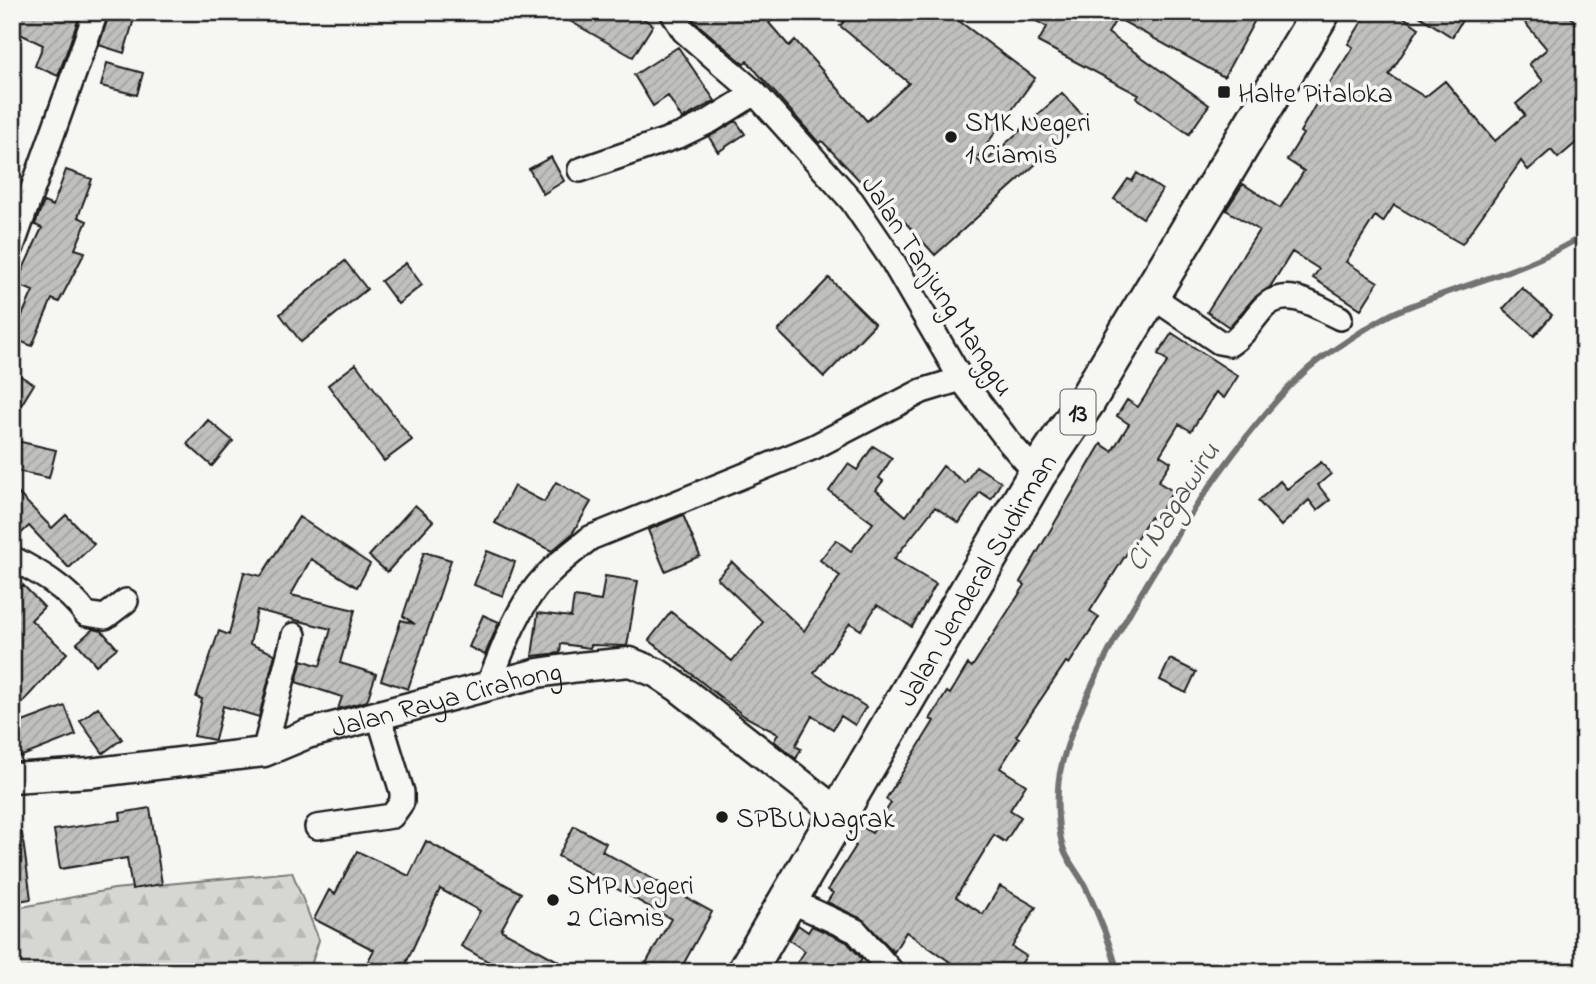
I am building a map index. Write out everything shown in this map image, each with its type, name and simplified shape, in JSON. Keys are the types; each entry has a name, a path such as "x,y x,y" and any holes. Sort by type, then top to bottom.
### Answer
{"highway":[{"name":"Jalan Jenderal Sudirman","path":"746,972 1037,474 1087,400 1321,12"}],"street":[{"path":"12,247 96,12"},
{"name":"Jalan Tanjung Manggu","path":"672,12 684,31 755,93 852,201 892,260 961,379 1037,474"},
{"path":"580,170 681,135 710,121 755,93"},
{"path":"1150,295 1219,341 1230,344 1241,336 1264,307 1277,298 1291,296 1340,318"},
{"path":"488,686 513,624 536,587 590,538 814,447 922,391 961,379"},
{"path":"12,558 43,575 75,598 86,614 105,617 126,601"},
{"path":"264,752 294,635"},
{"name":"Jalan Raya Cirahong","path":"12,778 90,773 264,752 307,734 538,673 630,663 657,673 678,687 838,813"},
{"path":"317,828 392,816 399,810 402,792 379,717"},
{"path":"789,900 856,930 892,972"}],"green space":[{"path":"292,872 319,940 309,972 12,972 12,909 114,889"}],"building":[{"path":"12,12 81,12 58,76 35,66 43,45 12,30"},
{"path":"110,12 136,12 124,53 99,45"},
{"path":"554,12 633,12 653,25 633,57"},
{"path":"689,12 780,12 769,23 789,46 795,40 867,121 909,83 840,26 852,12 947,12 1035,78 976,159 983,164 1062,93 1086,119 935,255 904,221 901,224 822,141 819,143 747,61 744,64 695,22"},
{"path":"1020,12 1240,12 1255,20 1224,77 1117,18 1108,33 1209,105 1189,134 1137,98 1139,95 1038,42 1047,27"},
{"path":"1368,12 1396,12 1419,28 1389,75 1425,97 1445,81 1495,141 1525,115 1516,104 1543,81 1529,64 1547,49 1516,12 1567,12 1584,33 1584,136 1558,158 1551,150 1528,170 1521,161 1462,244 1394,205 1383,222 1375,216 1346,262 1378,282 1361,309 1313,278 1319,269 1292,252 1270,287 1254,298 1229,327 1207,312 1259,230 1226,210 1243,184 1280,208 1304,171 1287,160 1303,134 1300,132 1316,104 1353,47 1348,44"},
{"path":"1413,12 1467,12 1452,37"},
{"path":"678,47 715,101 682,119 668,96 653,106 634,75"},
{"path":"107,63 143,73 137,95 101,86"},
{"path":"736,121 745,134 718,152 709,137"},
{"path":"551,157 564,181 543,194 529,169"},
{"path":"66,170 92,179 78,217 87,221 75,249 85,252 59,302 52,299 32,346 12,338 33,291 16,284 42,228 35,225 40,211 44,202 53,206"},
{"path":"1137,173 1162,190 1143,218 1114,199 1128,179 1132,181"},
{"path":"345,261 367,289 301,342 280,314"},
{"path":"406,263 422,285 398,304 381,281"},
{"path":"829,278 875,324 824,377 778,331"},
{"path":"1522,288 1552,315 1534,336 1503,309"},
{"path":"1172,333 1238,376 1224,398 1216,392 1191,431 1179,424 1160,455 1171,462 1158,482 1173,491 1155,520 1150,517 1090,611 1099,617 1069,664 1066,662 1016,736 1019,738 1000,768 1026,785 1010,810 1021,817 1005,842 994,835 956,897 983,914 1000,886 1036,907 1012,947 1026,956 1016,972 1004,972 988,963 983,972 965,972 906,932 894,952 862,919 827,902 833,893 828,890 856,846 850,842 861,826 872,833 891,803 886,799 934,721 930,719 947,692 950,694 968,664 972,667 1025,585 1020,582 1101,444 1112,451 1129,424 1117,416 1127,400 1138,407 1168,361 1158,354"},
{"path":"356,364 412,440 384,461 328,385"},
{"path":"12,371 34,384 12,420"},
{"path":"208,420 233,441 212,466 187,444"},
{"path":"17,441 56,450 49,478 12,470"},
{"path":"873,446 892,458 879,478 883,481 876,490 906,516 943,466 965,483 976,466 1001,482 991,499 980,492 959,523 935,507 894,559 936,584 912,627 877,605 861,630 850,623 814,673 866,707 855,725 841,716 833,729 812,716 795,746 801,749 796,759 774,741 778,734 744,716 649,640 671,612 732,661 763,622 717,578 732,562 804,631 840,576 820,560 836,540 851,551 873,523 829,491 848,464 857,470"},
{"path":"1321,462 1331,474 1318,485 1330,500 1317,510 1309,500 1281,526 1258,501 1280,481 1287,489"},
{"path":"556,482 591,502 572,534 552,551 495,523 514,486 544,502"},
{"path":"12,487 52,528 66,515 94,544 69,568 29,526 12,542"},
{"path":"415,505 433,521 387,572 369,556"},
{"path":"683,515 700,556 665,571 648,530"},
{"path":"299,517 370,564 357,587 311,559 291,595 355,610 340,663 376,674 367,701 338,709 342,697 296,682 302,660 320,666 331,629 257,610 250,644 275,654 259,717 223,706 215,740 194,736 202,699 196,697 219,631 229,635 244,572 261,576"},
{"path":"487,551 515,562 503,596 474,585"},
{"path":"424,552 451,560 408,689 381,680 401,620 415,624 403,616"},
{"path":"605,576 638,581 627,646 591,645 590,648 561,644 560,653 532,656 538,613 571,617 574,597 601,601"},
{"path":"23,585 44,607 31,620 67,653 12,714 12,596"},
{"path":"483,615 499,622 485,655 469,647"},
{"path":"93,629 102,631 117,648 96,665 77,643"},
{"path":"1170,659 1196,672 1186,693 1160,680"},
{"path":"65,706 76,735 12,760 12,726"},
{"path":"98,707 122,739 103,753 80,721"},
{"path":"150,808 162,884 132,889 127,858 60,869 54,830 121,820 120,813"},
{"path":"574,826 606,843 602,851 712,912 679,972 641,972 671,919 558,856"},
{"path":"22,833 31,899 12,902 12,834"},
{"path":"426,841 521,893 501,930 558,961 553,972 507,972 461,946 480,911 440,889 402,972 391,972 368,961 374,950 314,919 329,890 335,894 357,851 409,876"},
{"path":"798,925 808,932 812,926 847,942 862,959 854,972 791,972 805,951 789,940"}],"waterway":[{"name":"Ci Nagawiru","path":"1118,972 1095,908 1063,847 1058,818 1058,789 1067,746 1090,689 1123,624 1163,556 1251,431 1292,384 1326,355 1398,311 1516,268 1584,235"}],"place":[{"name":"Halte Pitaloka","path":"1224,92"},
{"name":"SMK Negeri 1 Ciamis","path":"951,137"},
{"name":"SPBU Nagrak","path":"722,817"},
{"name":"SMP Negeri 2 Ciamis","path":"553,900"}]}
